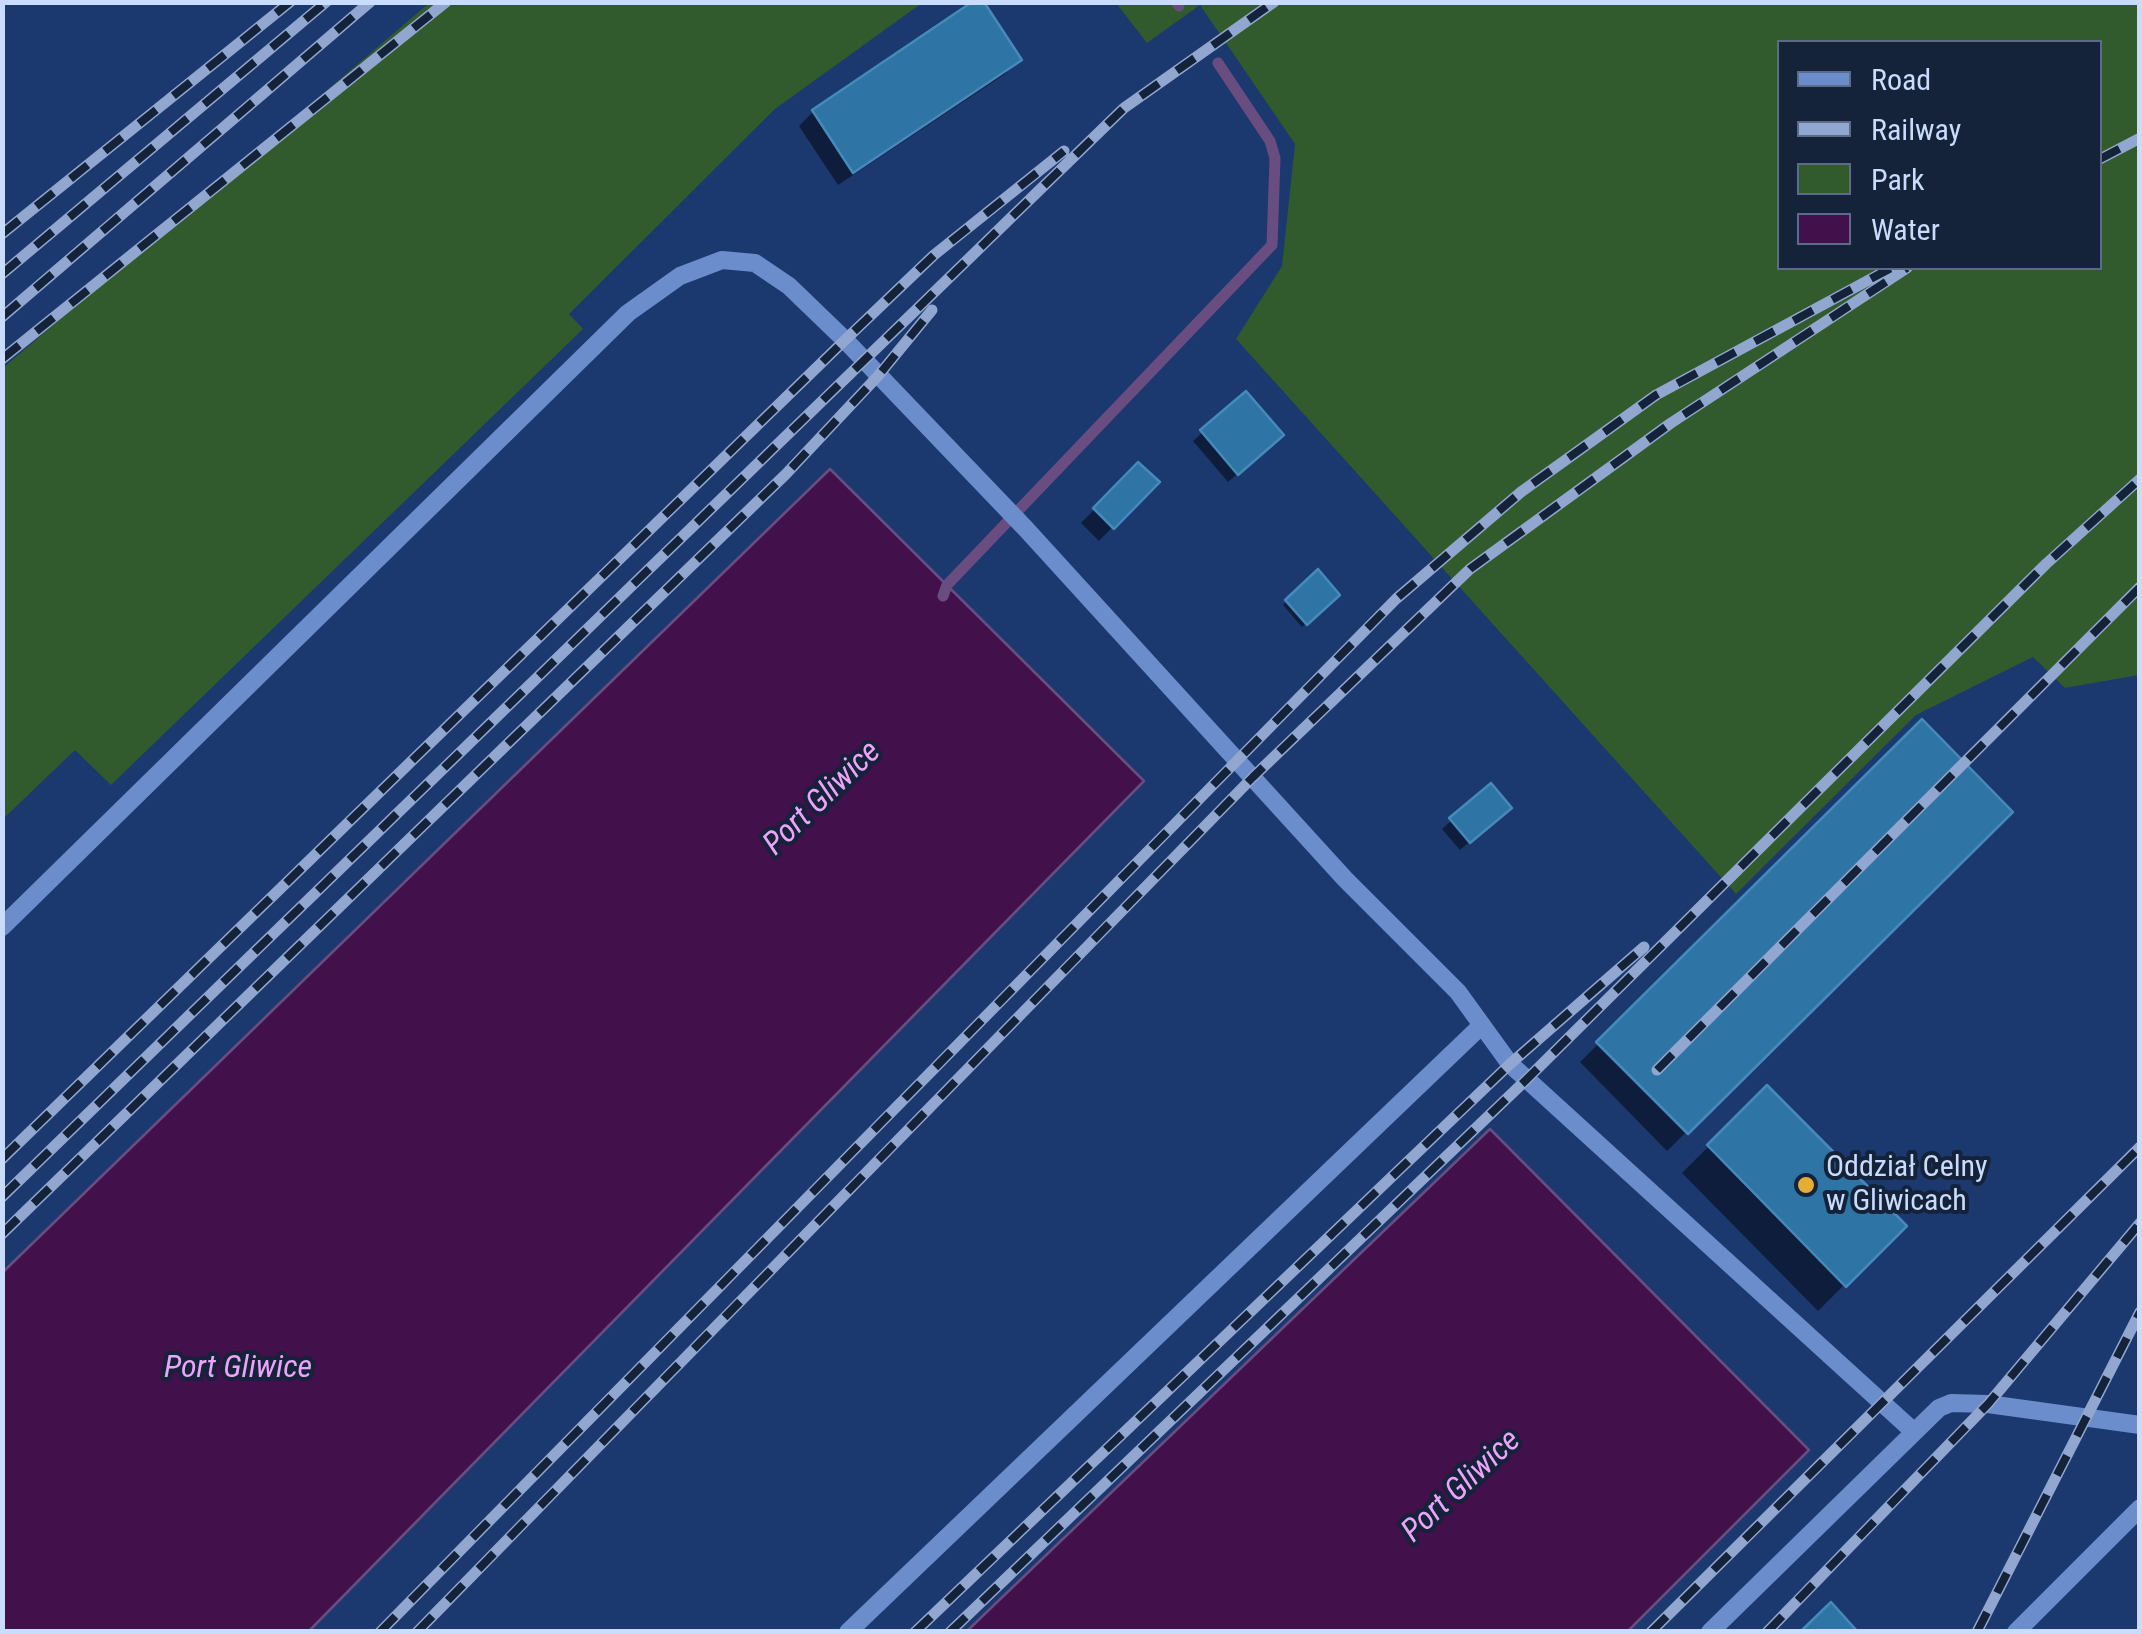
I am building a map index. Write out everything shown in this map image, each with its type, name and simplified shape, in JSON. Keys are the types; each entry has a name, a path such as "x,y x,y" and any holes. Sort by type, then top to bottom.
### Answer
{"lane":[{"path":"2,928 628,314 680,276 722,260 755,263 790,286 1026,529 1345,879 1458,992 1518,1072 1912,1430"},
{"path":"848,1632 1482,1025"},
{"path":"1710,1632 1912,1430 1939,1408 1965,1402 2140,1424"},
{"path":"2016,1632 2140,1508"}],"green space":[{"path":"429,3 922,3 775,109 569,314 583,329 111,785 75,750 3,819 3,368"},
{"path":"1116,3 2139,3 2139,675 2065,688 2033,657 1916,715 1736,894 1236,339 1282,266 1295,144 1200,5 1147,43"}],"water":[{"name":"Port Gliwice","path":"830,469 1144,781 309,1631 3,1631 3,1272"},
{"name":"Port Gliwice","path":"1490,1129 1809,1450 1628,1631 967,1631"}],"building":[{"path":"972,2 984,2 1022,60 853,173 812,110"},
{"path":"1246,391 1284,435 1238,475 1200,430"},
{"path":"1138,462 1160,482 1114,529 1093,508"},
{"path":"1318,569 1340,595 1307,625 1285,600"},
{"path":"1922,719 2013,812 1688,1134 1596,1042"},
{"path":"1491,783 1512,808 1470,843 1449,818"},
{"name":"Oddział Celny w Gliwicach","path":"1767,1085 1907,1226 1846,1287 1707,1145"},
{"path":"1831,1602 1858,1632 1800,1632"}],"waterway":[{"path":"1176,2 1179,6"},
{"path":"943,596 947,585 1272,245 1275,158 1270,141 1218,63"}],"railway":[{"path":"2,234 290,2"},
{"path":"2,274 326,2"},
{"path":"2,317 370,2"},
{"path":"2,359 446,2"},
{"path":"2,1197 1124,108 1274,2"},
{"path":"2102,158 2140,138"},
{"path":"2,1159 934,255 1064,151"},
{"path":"380,1632 1396,599 1521,492 1656,395 1887,270"},
{"path":"417,1632 1253,777 1470,569 1671,423 1904,270"},
{"path":"2,1234 786,474 878,376 932,310"},
{"path":"950,1632 1526,1080 2046,564 2140,479"},
{"path":"1657,1070 2140,587"},
{"path":"915,1632 1510,1064 1644,947"},
{"path":"1651,1632 2140,1147"},
{"path":"1767,1632 1988,1404 2140,1223"},
{"path":"1977,1632 2140,1312"}],"place":[{"name":"Oddział Celny w Gliwicach","path":"1806,1185"}]}
